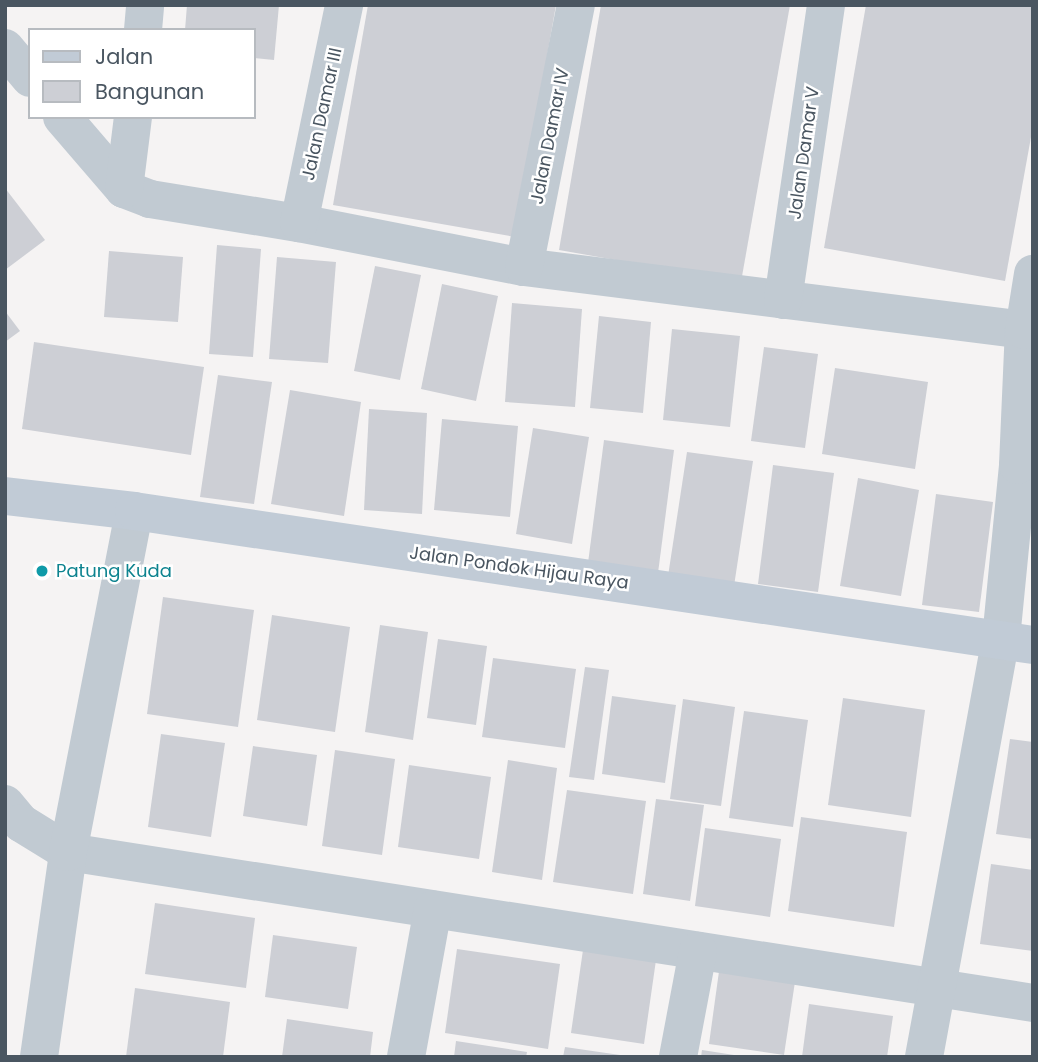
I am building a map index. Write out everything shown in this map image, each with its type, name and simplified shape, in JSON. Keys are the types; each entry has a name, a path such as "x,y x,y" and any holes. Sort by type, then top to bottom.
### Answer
{"street":[{"path":"142,28 145,5"},
{"name":"Jalan Damar III","path":"299,223 344,5"},
{"name":"Jalan Damar IV","path":"524,267 576,5"},
{"name":"Jalan Damar V","path":"783,300 825,5"},
{"path":"5,48 28,76"},
{"path":"64,119 124,189 150,199 299,223 524,267 1028,330"},
{"path":"124,189 132,119"},
{"path":"924,1057 937,988 1017,642 1018,466 1033,274"},
{"name":"Jalan Pondok Hijau Raya","path":"5,496 134,511 1017,642"},
{"path":"39,1057 68,852 134,511"},
{"path":"5,804 21,823 68,852 1033,1003"},
{"path":"406,1057 433,909"},
{"path":"678,1057 698,951"}],"building":[{"path":"187,5 279,5 274,60 256,58 256,28 185,28"},
{"path":"368,5 556,5 515,237 333,205"},
{"path":"601,5 790,5 741,282 559,250"},
{"path":"866,5 1033,5 1033,126 1005,281 824,248"},
{"path":"5,188 45,240 5,270"},
{"path":"217,245 261,249 253,357 209,354"},
{"path":"109,251 183,257 178,322 104,317"},
{"path":"277,257 336,262 328,363 269,359"},
{"path":"375,266 421,275 400,380 354,371"},
{"path":"442,284 498,296 476,401 421,389"},
{"path":"512,303 582,309 575,407 505,402"},
{"path":"5,311 20,331 5,342"},
{"path":"599,316 651,322 643,413 590,408"},
{"path":"672,329 740,336 730,427 663,420"},
{"path":"34,342 204,367 191,455 22,429"},
{"path":"764,347 818,354 805,448 751,441"},
{"path":"835,368 928,382 915,469 822,454"},
{"path":"218,375 272,382 254,504 200,497"},
{"path":"290,390 361,402 344,516 271,504"},
{"path":"369,409 427,413 422,514 364,510"},
{"path":"442,419 518,426 510,517 434,510"},
{"path":"533,428 589,437 572,544 516,534"},
{"path":"604,440 674,450 658,573 588,563"},
{"path":"687,452 753,461 734,586 668,576"},
{"path":"773,465 834,473 818,592 758,584"},
{"path":"858,478 919,490 901,596 840,586"},
{"path":"936,494 993,502 979,612 922,605"},
{"path":"163,597 254,610 238,727 147,714"},
{"path":"272,615 350,627 335,732 257,720"},
{"path":"380,625 428,632 413,740 365,732"},
{"path":"438,639 487,646 476,725 427,718"},
{"path":"493,658 576,669 565,748 482,737"},
{"path":"585,667 609,670 594,780 569,777"},
{"path":"612,696 676,705 665,783 602,774"},
{"path":"843,698 925,710 911,817 828,805"},
{"path":"683,699 735,707 721,806 670,799"},
{"path":"744,711 808,720 793,827 729,818"},
{"path":"161,734 225,743 211,837 148,827"},
{"path":"1010,739 1033,742 1033,839 996,834"},
{"path":"253,746 317,755 307,826 243,816"},
{"path":"335,750 395,759 382,855 322,846"},
{"path":"508,760 557,768 542,880 492,872"},
{"path":"409,765 491,777 479,859 398,847"},
{"path":"567,790 646,801 633,894 553,882"},
{"path":"656,799 704,805 690,901 643,894"},
{"path":"801,817 907,832 894,927 788,911"},
{"path":"705,828 781,839 770,917 695,906"},
{"path":"991,864 1033,870 1033,951 980,944"},
{"path":"155,903 255,918 246,988 145,974"},
{"path":"273,935 357,947 348,1009 265,997"},
{"path":"457,949 560,964 548,1049 445,1033"},
{"path":"583,950 656,960 644,1044 571,1033"},
{"path":"720,964 796,975 784,1055 709,1044"},
{"path":"135,988 230,1002 223,1057 126,1057"},
{"path":"809,1004 893,1016 887,1057 802,1057"},
{"path":"287,1019 373,1032 370,1057 282,1057"},
{"path":"456,1041 527,1052 526,1057 454,1057"},
{"path":"565,1047 620,1055 620,1057 563,1057"},
{"path":"702,1050 734,1055 734,1057 701,1057"}],"place":[{"name":"Patung Kuda","path":"42,571"}]}
